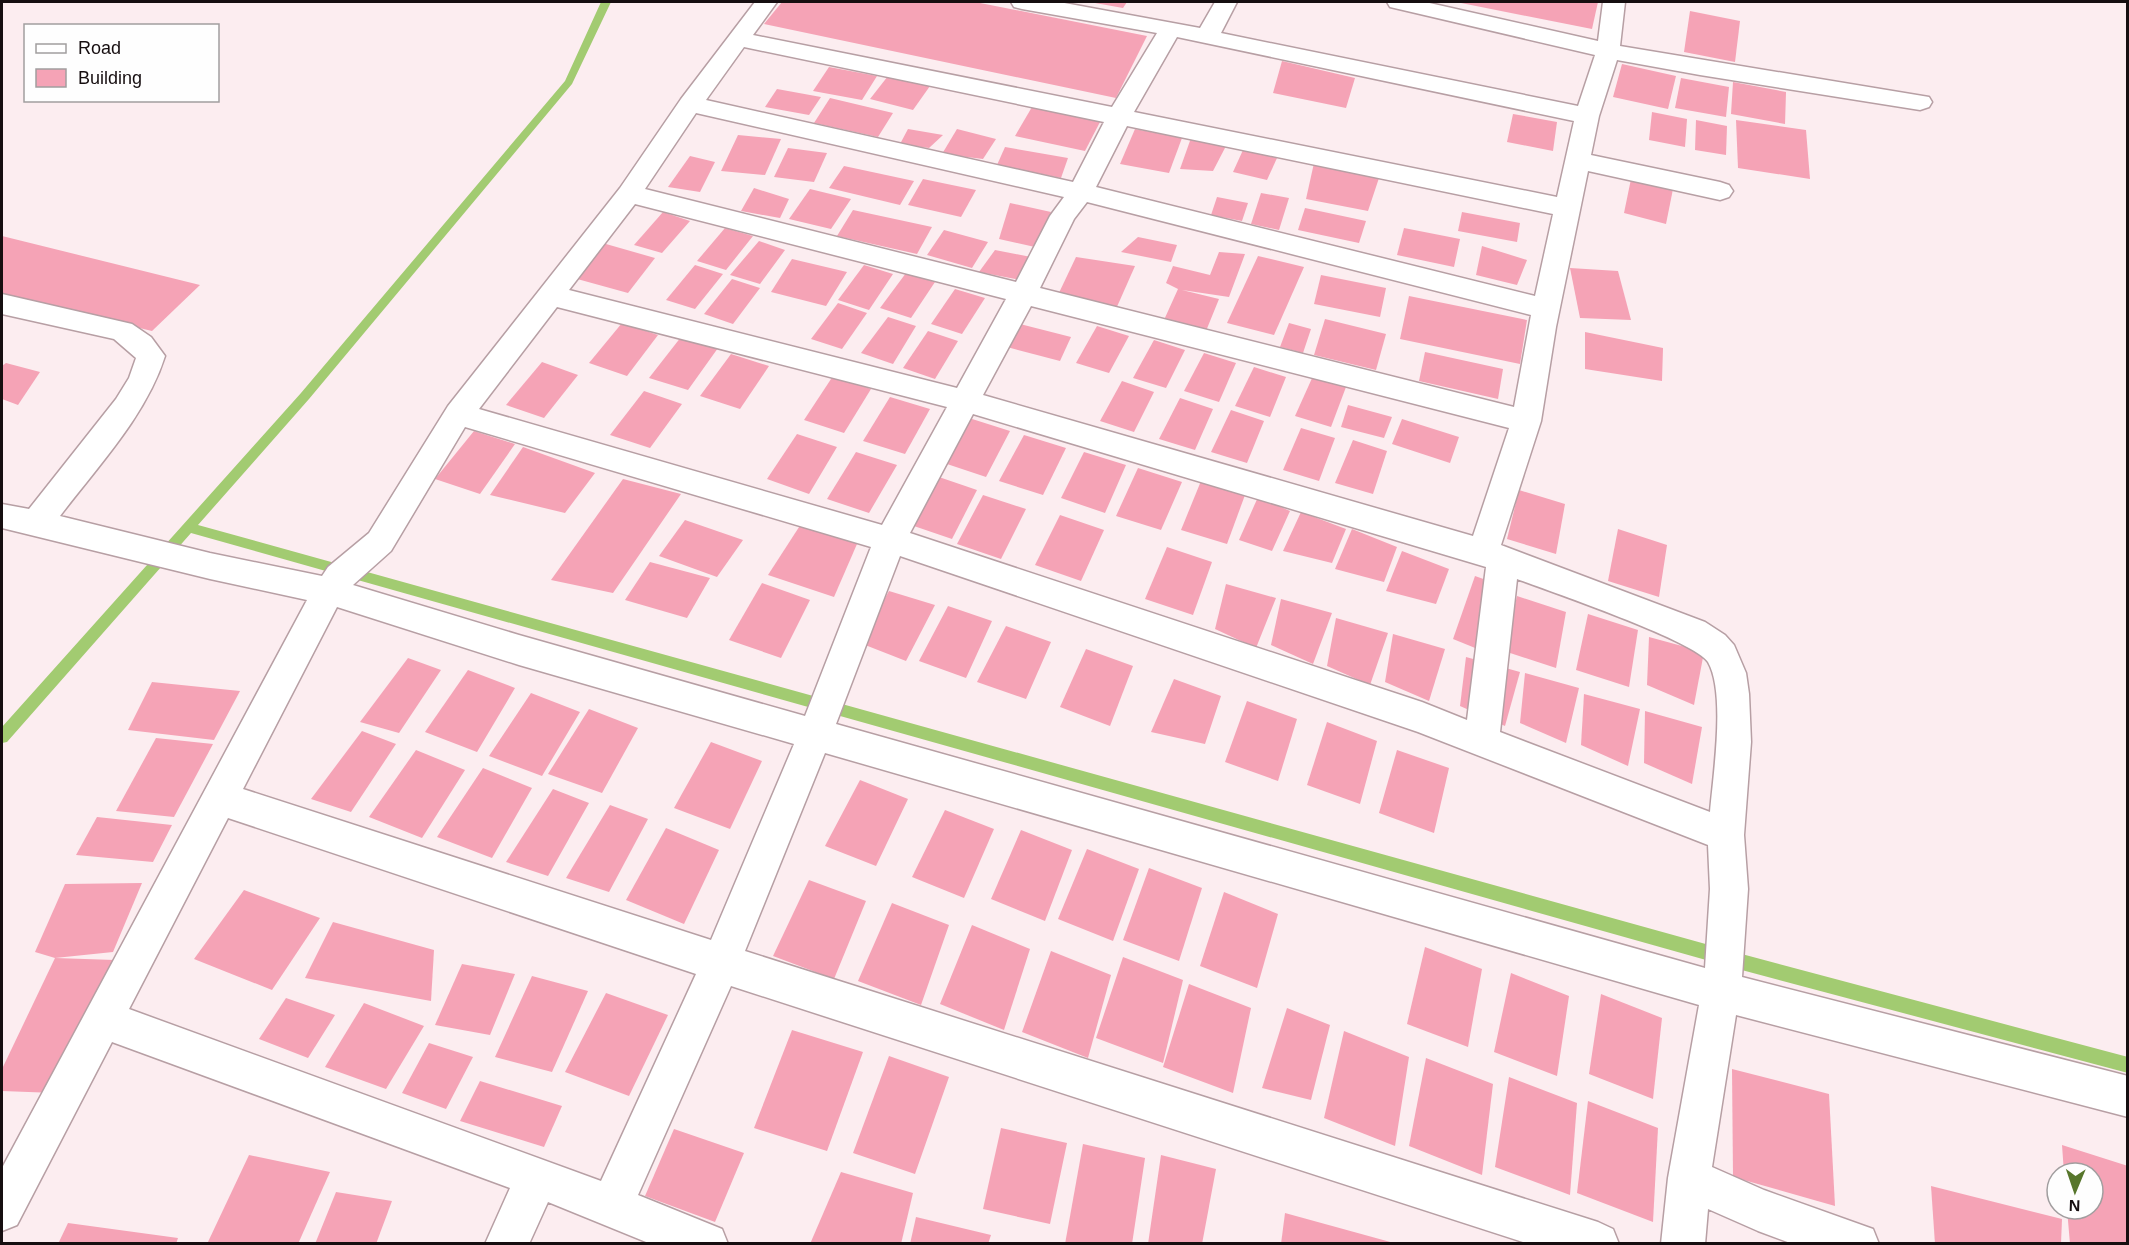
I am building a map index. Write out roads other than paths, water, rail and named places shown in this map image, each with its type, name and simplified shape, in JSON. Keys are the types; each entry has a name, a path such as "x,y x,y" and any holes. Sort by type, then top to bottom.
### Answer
{"street":[{"path":"2,1210 334,584 380,542 458,414 629,194 690,104 766,2"},
{"path":"1022,2 1131,11 1170,30 1587,116"},
{"path":"1207,37 1226,2"},
{"path":"1398,2 1608,51 1700,68 1920,102"},
{"path":"1482,741 1493,556 1526,421 1546,309 1587,116 1608,51 1614,2"},
{"path":"611,1207 721,963 848,656 890,540 1063,216 1081,192 1119,117 1170,30"},
{"path":"738,39 1567,208"},
{"path":"690,104 1081,192 1546,309"},
{"path":"1578,160 1720,191"},
{"path":"629,194 1526,421"},
{"path":"549,295 965,401 1493,556 1693,632 1720,653 1730,681 1735,705 1726,835 1729,889 1722,978 1689,1178 1683,1244"},
{"path":"2,304 122,331 141,344 151,356 143,380 126,407 36,524"},
{"path":"458,414 890,540 1411,715 1726,835"},
{"path":"2,516 100,538 210,567 334,584 519,650 818,726 1722,978 1789,1007 2127,1097"},
{"path":"219,798 721,963 1598,1244"},
{"path":"103,1019 538,1177 685,1240"},
{"path":"506,1244 538,1177"},
{"path":"1689,1178 1758,1210 1858,1244"}],"waterway":[{"path":"188,527 305,396 569,82 606,2"},
{"path":"2,737 188,527"},
{"path":"188,527 1738,961 2128,1065"}]}
